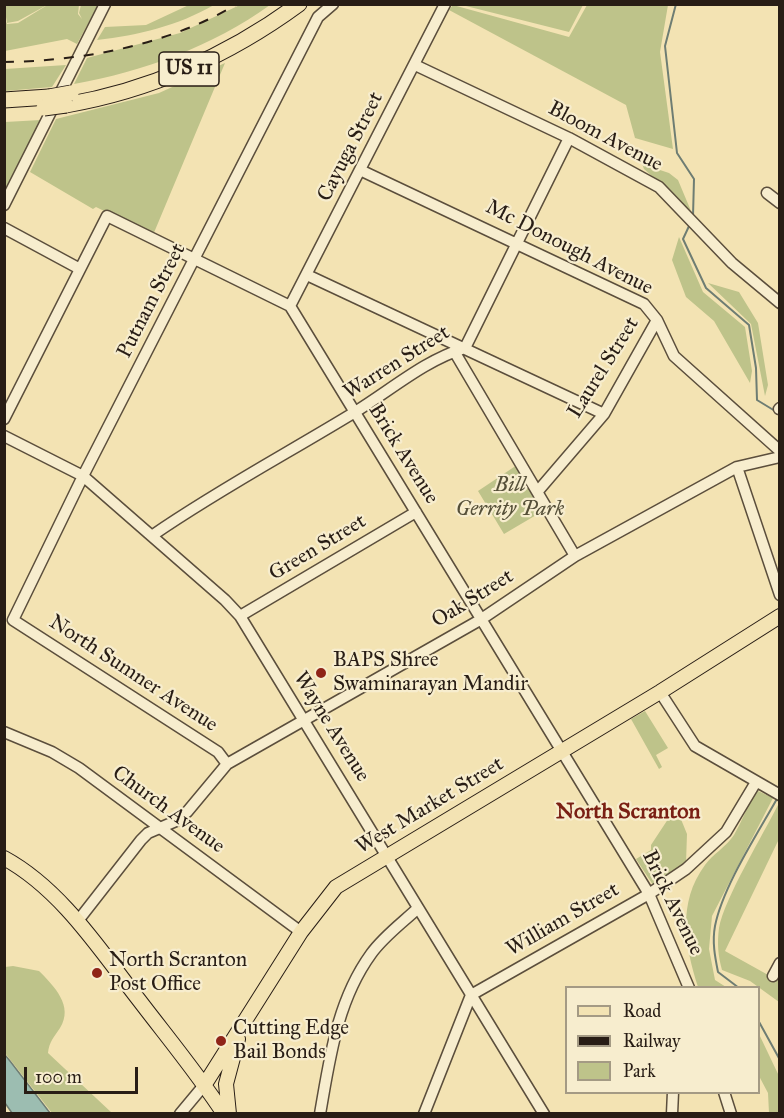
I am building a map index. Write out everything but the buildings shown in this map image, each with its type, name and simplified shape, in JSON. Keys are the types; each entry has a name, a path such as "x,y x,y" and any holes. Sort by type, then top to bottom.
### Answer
{"highway":[{"name":"US 11","path":"68,99 176,64 232,37 282,4"},
{"name":"US 11","path":"4,110 123,92 180,73 237,45 300,4"},
{"name":"US 11","path":"4,100 47,102"}],"main road":[{"name":"West Market Street","path":"205,1084 301,932 336,887 561,753 780,616"},
{"path":"4,858 42,884 77,922 205,1084 224,1113"},
{"path":"229,1113 226,1084 241,1028"}],"street":[{"path":"4,205 105,4"},
{"name":"Putnam Street","path":"13,620 83,476 318,17 333,4"},
{"name":"Cayuga Street","path":"290,306 445,4"},
{"name":"Bloom Avenue","path":"415,65 569,138 658,187 732,264 780,303"},
{"name":"Warren Street","path":"153,536 187,512 459,349 518,243 569,138"},
{"name":"Mc Donough Avenue","path":"360,170 644,304 657,320 674,356 780,451"},
{"path":"767,193 780,203"},
{"path":"4,419 107,216 290,306"},
{"path":"4,228 80,269"},
{"path":"307,274 459,349 604,414"},
{"name":"Brick Avenue","path":"290,306 649,894 689,986"},
{"name":"Laurel Street","path":"538,491 604,414 657,320"},
{"path":"459,349 575,556"},
{"name":"Wayne Avenue","path":"4,436 83,476 225,600 240,616 417,909 544,1113"},
{"name":"Oak Street","path":"77,922 141,840 176,821 187,812 227,764 480,620 575,556 737,466 780,457"},
{"path":"737,466 780,595"},
{"name":"Green Street","path":"240,616 417,512"},
{"name":"North Sumner Avenue","path":"13,620 218,752 227,764"},
{"path":"660,692 696,746 780,795"},
{"name":"Church Avenue","path":"4,732 52,752 79,768 301,932"},
{"name":"William Street","path":"471,995 649,894 686,868 726,832 756,782"},
{"path":"320,1113 333,1040 350,988 372,952 417,909"},
{"path":"773,976 780,963"},
{"path":"682,986 684,972"},
{"path":"424,1113 471,995"},
{"name":"West Market Street","path":"180,1113 205,1084"},
{"path":"672,1113 673,1094"},
{"path":"725,1094 731,1113"}],"green space":[{"path":"49,4 79,5 78,14 82,19 79,13 81,5 98,5 77,44 67,39 5,51 5,19 7,24 18,23"},
{"path":"191,4 214,5 186,19 157,28 97,40 105,27 146,25"},
{"path":"242,4 270,5 248,20 201,45 151,65 74,84 87,58 180,33"},
{"path":"4,5 47,5 18,21 7,23"},
{"path":"453,5 569,37 587,5 668,5 660,52 673,149 635,138 626,105 449,10"},
{"path":"462,5 583,5 569,32"},
{"path":"225,63 153,235 96,207 93,209 30,172 56,119 159,93"},
{"path":"66,65 52,87 5,91 5,69"},
{"path":"41,120 5,190 5,122"},
{"path":"642,164 669,173 678,180 691,211 644,169"},
{"path":"679,237 703,292 745,327 752,371 750,383 714,321 686,297 672,260"},
{"path":"708,283 739,292 758,323 768,385 765,396 751,324"},
{"name":"Bill Gerrity Park","path":"517,465 543,511 504,534 478,491"},
{"path":"645,711 668,748 656,755 662,767 659,769 631,719"},
{"path":"756,790 773,798 712,916 709,949 715,980 724,986 698,986 687,940 687,909 690,894 705,865 734,835"},
{"path":"779,803 779,839 725,951 779,981 779,1002 760,986 722,970 718,944 719,928 728,900"},
{"path":"676,807 687,834 686,863 653,885 636,859 651,850 651,845"},
{"path":"13,966 39,971 56,990 63,1004 64,1020 48,1053 112,1113 52,1113 5,1053 5,967"},
{"path":"760,1036 779,1076 779,1113 769,1113 768,1093 760,1078"}],"water":[{"path":"5,1055 50,1113 12,1113 5,1103"}],"waterway":[{"path":"676,4 665,46 677,153 694,179 693,216"},
{"path":"690,224 683,239 706,288 749,325 756,368 757,400 780,414"},
{"path":"736,986 718,972 714,944 715,926 733,877 778,797"},
{"path":"760,1024 780,1060"}],"railway":[{"path":"4,62 64,58 125,48 183,30 237,4"}],"place":[{"name":"BAPS Shree Swaminarayan Mandir","path":"321,673"},
{"name":"North Scranton Post Office","path":"97,973"},
{"name":"Cutting Edge Bail Bonds","path":"221,1041"}],"district":[{"name":"North Scranton","path":"628,813"}]}
